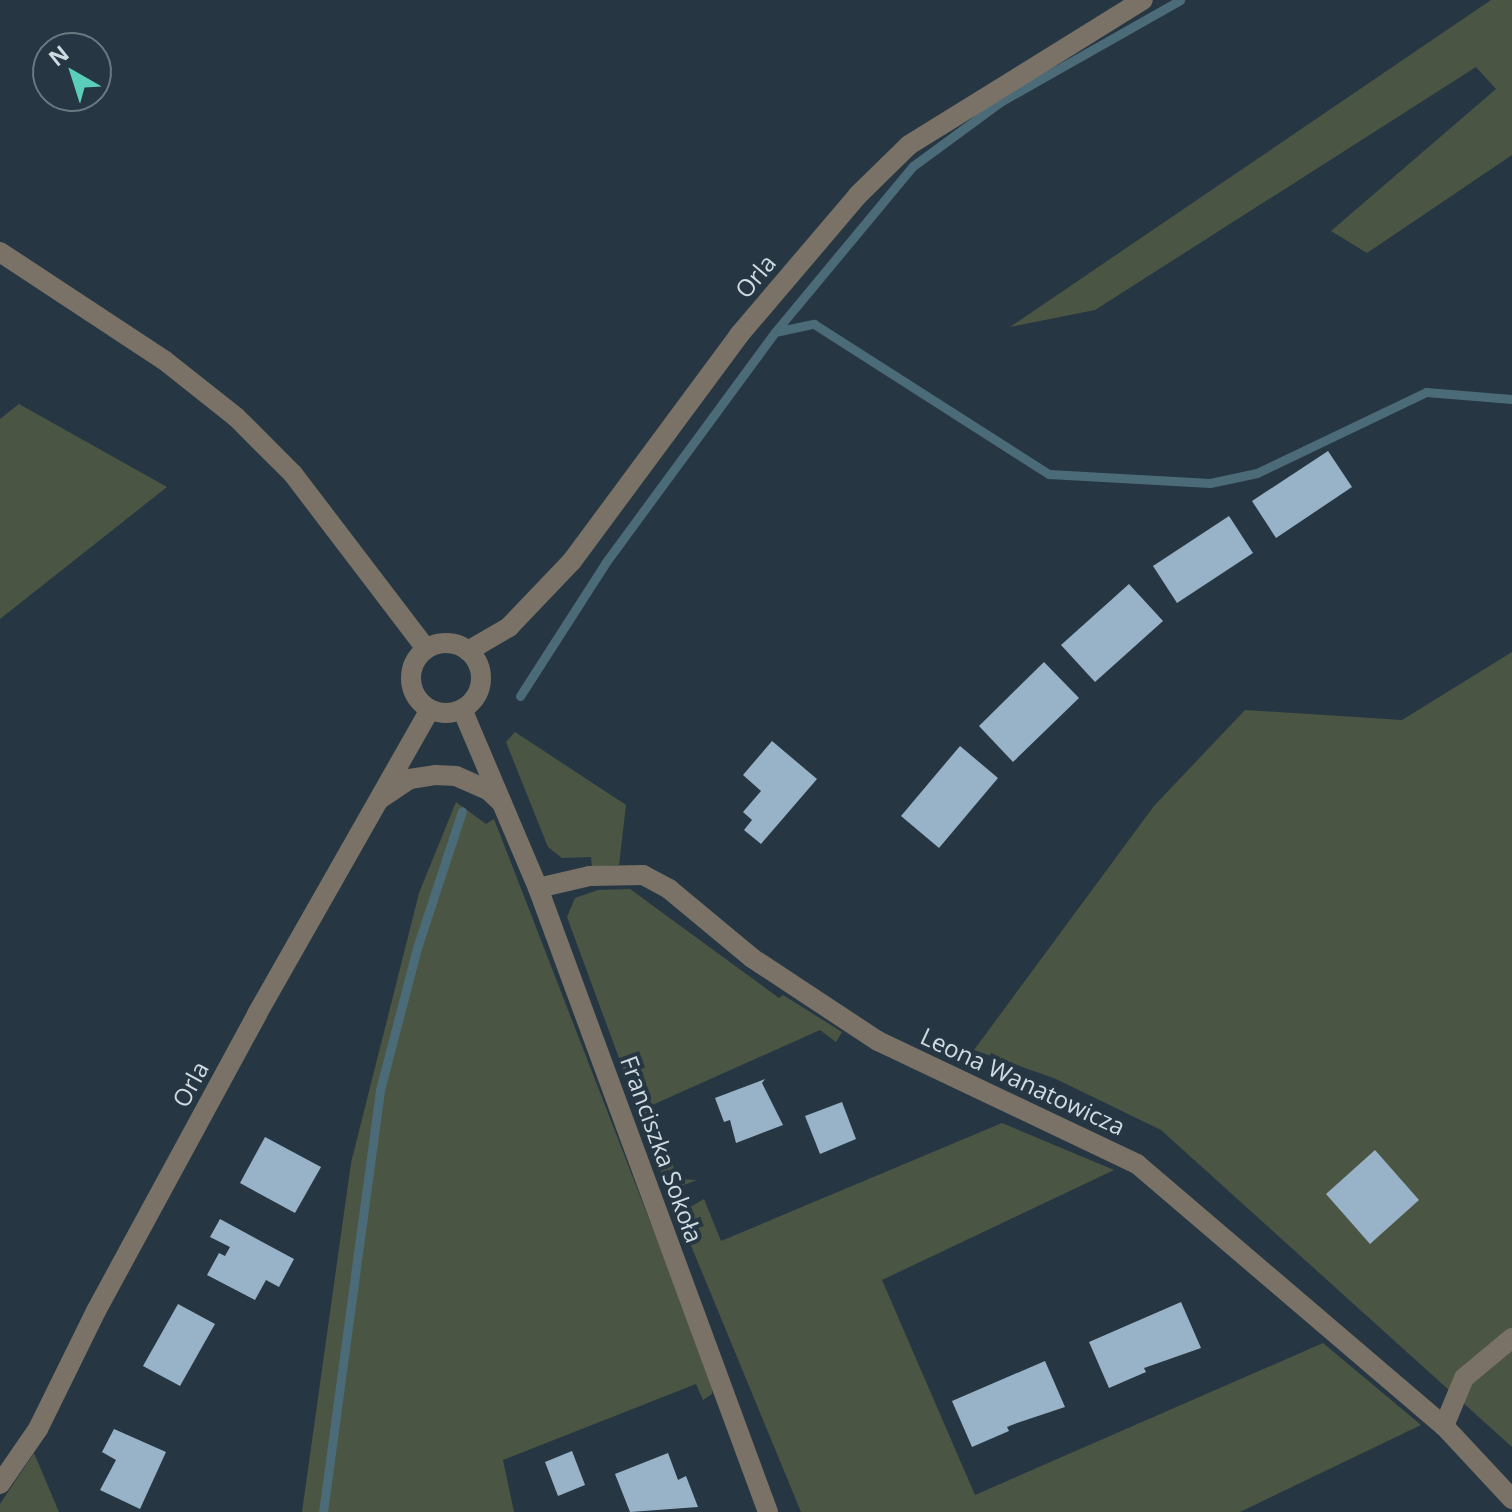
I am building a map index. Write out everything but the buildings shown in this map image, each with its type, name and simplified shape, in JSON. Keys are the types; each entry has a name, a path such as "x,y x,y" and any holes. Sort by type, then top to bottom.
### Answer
{"street":[{"name":"Orla","path":"468,651 509,627 572,561 739,335 858,195 909,145 1143,0"},
{"path":"0,252 164,360 236,417 293,474 425,647"},
{"path":"438,642 468,651 480,671 481,683 462,709 430,710 411,683 416,660 425,647 438,642"},
{"name":"Franciszka Sokoła","path":"462,709 538,888 768,1512"},
{"name":"Orla","path":"0,1484 38,1429 96,1311 376,802 430,710"},
{"path":"376,802 410,779 435,775 456,776 488,790 505,805"},
{"name":"Leona Wanatowicza","path":"538,888 590,876 643,875 669,889 752,958 878,1041 1137,1164 1444,1426 1512,1499"},
{"path":"1444,1426 1464,1378 1512,1338"}],"green space":[{"path":"1491,0 1512,0 1512,155 1367,253 1331,231 1496,89 1476,67 1095,310 1010,327"},
{"path":"19,404 167,487 0,619 0,419"},
{"path":"1512,652 1512,1447 1161,1130 1056,1079 974,1050 1154,806 1245,710 1402,720"},
{"path":"515,732 626,805 619,865 592,867 591,857 562,858 548,847 506,742"},
{"path":"456,802 486,824 494,819 713,1384 712,1394 703,1400 696,1384 503,1460 514,1512 302,1512 351,1163 419,893"},
{"path":"630,889 779,998 783,995 842,1032 836,1042 820,1030 650,1106 678,1179 697,1180 668,1191 567,917 575,898 598,890"},
{"path":"1002,1123 1114,1170 882,1280 975,1495 1323,1343 1421,1425 1240,1512 801,1512 678,1214 704,1199 721,1241"},
{"path":"34,1453 59,1512 0,1512 0,1504"}],"waterway":[{"path":"520,696 606,562 775,332 913,166 1000,102 1180,0"},
{"path":"775,332 814,324 1049,474 1210,483 1257,473 1426,392 1512,399"},
{"path":"323,1512 380,1090 417,948 462,811"}]}
